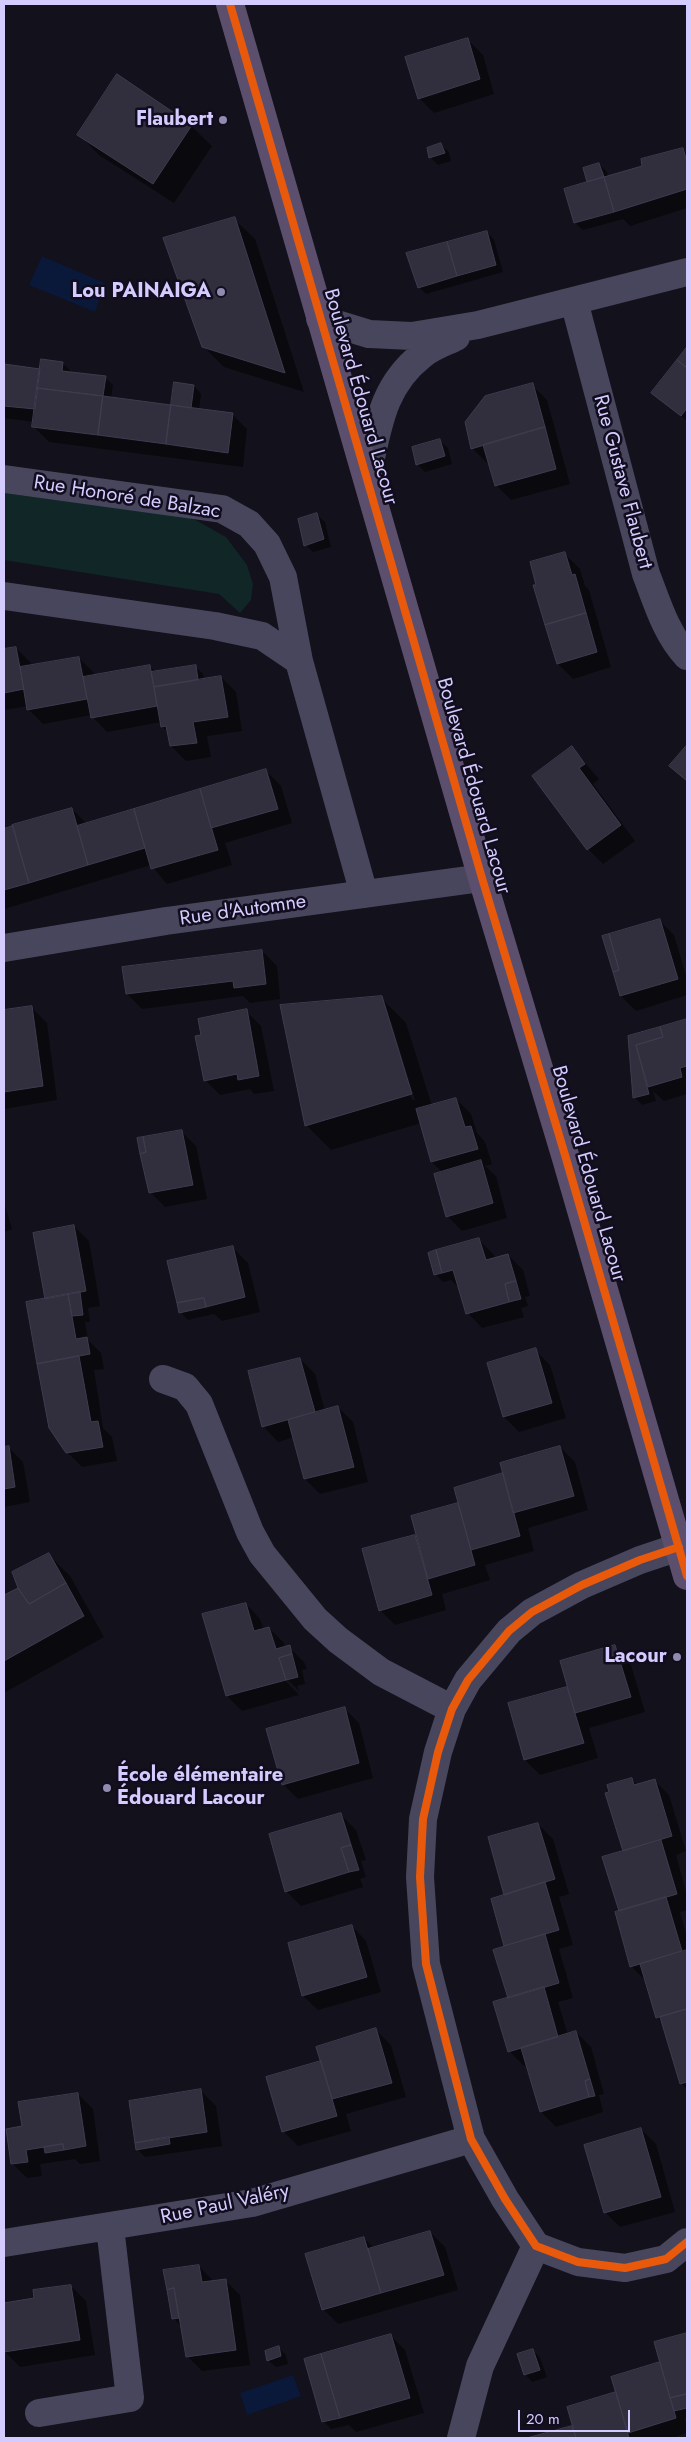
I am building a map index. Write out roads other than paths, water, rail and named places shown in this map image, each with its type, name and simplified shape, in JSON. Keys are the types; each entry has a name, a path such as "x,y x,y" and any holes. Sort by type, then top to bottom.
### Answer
{"main road":[{"name":"Boulevard Édouard Lacour","path":"230,4 482,878 552,1108 687,1576"}],"street":[{"path":"320,319 369,334 412,336 478,326 687,272"},
{"name":"Rue Gustave Flaubert","path":"574,301 646,574 660,612 678,646 687,656"},
{"path":"367,476 384,403 391,389 422,355 478,326"},
{"name":"Rue Honoré de Balzac","path":"4,479 222,510 250,524 267,544 282,577 299,661 364,894"},
{"path":"4,596 216,626 262,636 299,661"},
{"name":"Rue d'Automne","path":"4,948 166,921 482,878"},
{"path":"163,1379 186,1387 199,1404 250,1532 262,1554 315,1619 338,1640 381,1672 452,1709"},
{"path":"679,1547 640,1560 582,1585 532,1612 509,1631 468,1680 452,1709 438,1752 424,1819 420,1877 426,1964 471,2138 505,2200 536,2246 578,2262 625,2268 666,2258 687,2242"},
{"name":"Rue Paul Valéry","path":"4,2244 252,2203 471,2138"},
{"path":"39,2413 130,2398 110,2227"},
{"path":"461,2438 480,2366 536,2246"}],"water":[{"path":"42,256 105,283 95,312 29,285"},
{"path":"293,2375 301,2396 247,2415 240,2393"}],"place":[{"name":"Flaubert","path":"223,120"},
{"name":"Lou PAINAIGA","path":"221,292"},
{"name":"Lacour","path":"677,1657"},
{"name":"École élémentaire Édouard Lacour","path":"107,1788"}]}
